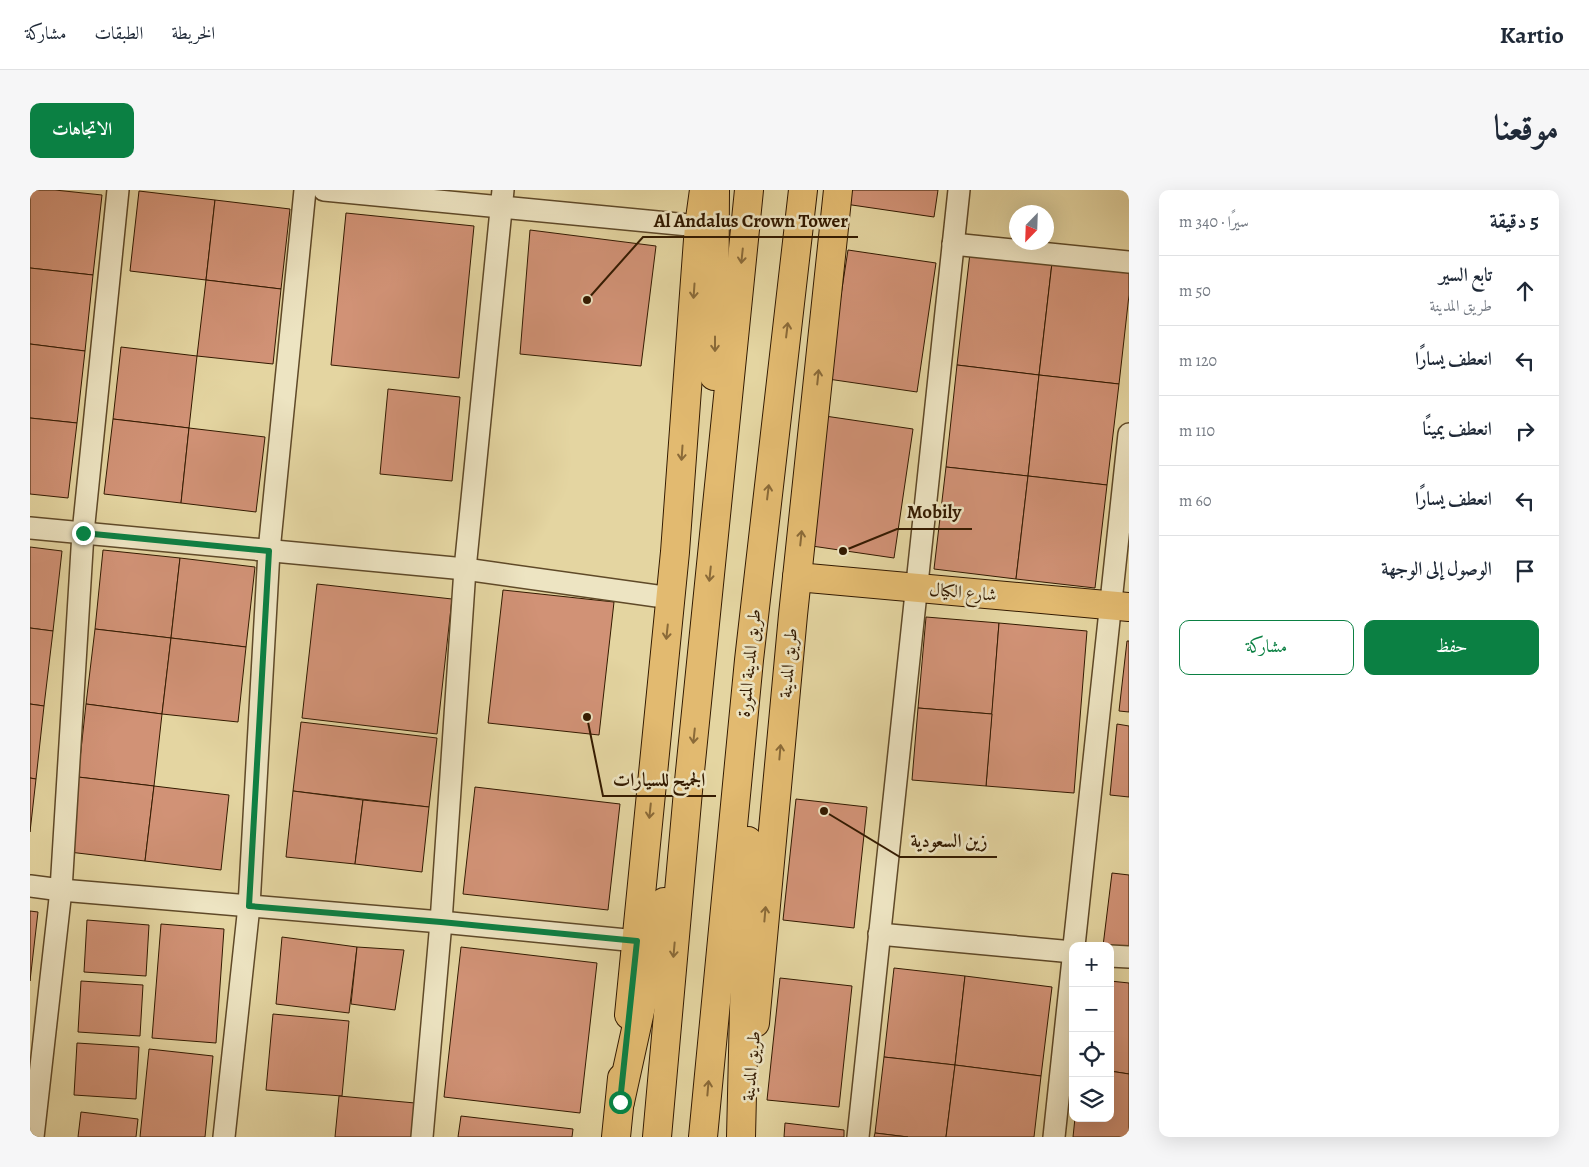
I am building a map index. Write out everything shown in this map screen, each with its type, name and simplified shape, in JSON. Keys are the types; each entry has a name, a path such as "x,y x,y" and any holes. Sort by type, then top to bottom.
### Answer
{"main road":[{"path":"616,1137 670,598 699,226 704,190"},
{"path":"714,537 715,190"},
{"path":"657,1137 688,791 749,190"},
{"name":"طريق المدينة","path":"743,1137 797,577 838,190"},
{"name":"طريق المدينة المنورة","path":"703,1137 749,660 803,192"},
{"name":"شارع الكيال","path":"797,577 1120,606"},
{"path":"743,1137 749,660"},
{"path":"620,1102 688,791"}],"street":[{"path":"33,1137 61,890 83,533 118,190"},
{"path":"224,1137 249,906 269,551 305,190"},
{"path":"324,190 502,198 699,226"},
{"path":"858,1137 959,190"},
{"path":"422,1137 441,922 465,569 502,198"},
{"path":"953,244 1129,262"},
{"path":"1075,942 1120,606 1129,434"},
{"path":"30,528 465,569 670,598"},
{"path":"30,886 637,941"},
{"path":"879,934 1069,952"},
{"path":"1114,956 1129,958"},
{"path":"1054,1137 1070,987"}],"building":[{"path":"30,190 55,190 102,195 93,275 30,268"},
{"path":"847,190 938,190 934,217 845,204"},
{"path":"139,191 215,200 206,280 130,271"},
{"path":"215,200 290,209 281,289 206,280"},
{"path":"346,213 474,226 459,378 331,365"},
{"path":"530,230 656,246 641,366 520,354"},
{"path":"848,250 936,263 917,392 828,379"},
{"path":"970,253 1052,263 1039,375 957,365"},
{"path":"1052,263 1129,272 1129,295 1119,384 1039,375"},
{"path":"30,268 93,275 85,351 30,344"},
{"path":"206,280 281,289 273,364 197,356"},
{"path":"30,344 85,351 77,423 30,418"},
{"path":"121,347 197,356 189,428 113,419"},
{"path":"957,365 1039,375 1028,476 946,467"},
{"path":"1039,375 1119,384 1107,485 1028,476"},
{"path":"388,389 460,397 452,481 380,474"},
{"path":"825,416 913,429 894,558 805,545"},
{"path":"30,418 77,423 68,498 30,494"},
{"path":"113,419 189,428 181,503 104,494"},
{"path":"189,428 265,437 256,512 181,503"},
{"path":"946,467 1028,476 1016,579 934,569"},
{"path":"1028,476 1107,485 1095,588 1016,579"},
{"path":"30,547 62,551 53,631 30,628"},
{"path":"103,550 180,558 171,638 95,629"},
{"path":"180,558 255,567 246,647 171,638"},
{"path":"317,584 452,599 437,734 302,718"},
{"path":"503,590 614,602 599,735 488,723"},
{"path":"926,617 999,623 992,714 918,708"},
{"path":"999,623 1087,631 1074,793 986,786"},
{"path":"30,628 53,631 44,706 30,704"},
{"path":"95,629 171,638 162,714 86,704"},
{"path":"171,638 246,647 238,722 162,714"},
{"path":"1127,641 1129,641 1129,712 1119,711"},
{"path":"30,704 44,706 36,779 30,778"},
{"path":"86,704 162,714 154,786 78,777"},
{"path":"918,708 992,714 986,786 912,780"},
{"path":"301,722 437,738 429,807 293,791"},
{"path":"1117,724 1129,726 1129,797 1110,795"},
{"path":"78,777 154,786 145,861 69,852"},
{"path":"30,778 36,779 30,832"},
{"path":"154,786 229,795 221,870 145,861"},
{"path":"475,787 620,804 608,910 463,894"},
{"path":"293,791 363,800 355,864 286,857"},
{"path":"796,799 867,807 854,928 783,920"},
{"path":"363,800 429,807 422,872 355,864"},
{"path":"1112,873 1129,875 1129,953 1114,947 1114,942 1103,942"},
{"path":"30,911 38,912 30,981"},
{"path":"87,920 149,925 146,976 84,972"},
{"path":"161,924 224,929 216,1043 152,1038"},
{"path":"282,937 357,947 349,1013 276,1004"},
{"path":"357,947 404,950 395,1010 351,1004"},
{"path":"461,947 597,963 580,1113 444,1097"},
{"path":"894,968 965,976 955,1065 884,1057"},
{"path":"965,976 1052,987 1041,1076 955,1065"},
{"path":"780,978 852,986 839,1107 767,1100"},
{"path":"81,981 143,985 140,1036 78,1032"},
{"path":"1114,981 1129,983 1129,1074 1114,1072"},
{"path":"273,1014 349,1021 342,1096 266,1090"},
{"path":"77,1043 139,1047 136,1099 74,1095"},
{"path":"149,1049 213,1056 205,1137 140,1137"},
{"path":"884,1057 955,1065 946,1137 908,1137 875,1133"},
{"path":"955,1065 1041,1076 1034,1137 946,1137"},
{"path":"1114,1072 1129,1074 1129,1137 1073,1137 1075,1122 1114,1122"},
{"path":"339,1096 415,1103 412,1137 335,1137"},
{"path":"81,1112 138,1119 136,1137 78,1137"},
{"path":"461,1116 573,1129 572,1137 458,1137"},
{"path":"785,1123 844,1130 844,1137 784,1137"},
{"path":"875,1133 908,1137 874,1137"}],"place":[{"name":"Al Andalus Crown Tower","path":"587,300"},
{"name":"Mobily","path":"843,551"},
{"name":"الجميح للسيارات","path":"587,717"},
{"name":"زين السعودية","path":"824,811"}],"route":[{"path":"83,533 269,551 249,906 637,941 620,1102"}]}
